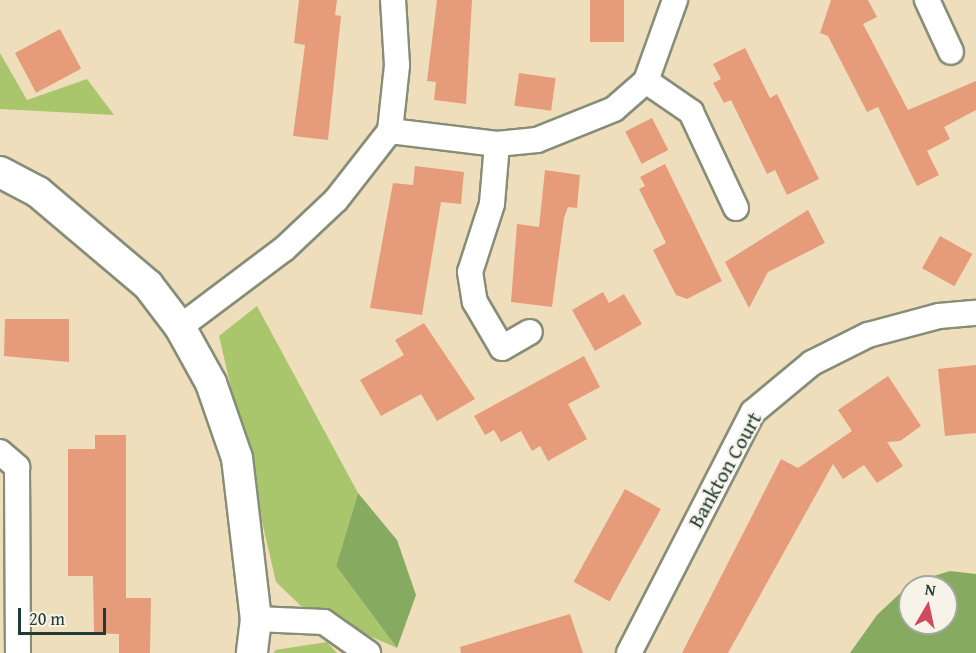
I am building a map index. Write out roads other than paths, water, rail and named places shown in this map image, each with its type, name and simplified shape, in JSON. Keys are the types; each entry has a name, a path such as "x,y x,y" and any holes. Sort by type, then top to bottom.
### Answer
{"street":[{"path":"180,327 284,249 336,200 390,131 397,65 393,0"},
{"path":"390,131 497,144 537,140 615,109 646,81 675,0"},
{"path":"932,1 951,52"},
{"path":"646,81 691,112 736,208"},
{"path":"497,144 492,204 470,272 475,302 502,348 530,332"},
{"path":"0,172 38,192 111,249 180,327 211,383 237,458 256,619 252,653"},
{"name":"Bankton Court","path":"629,653 753,412 812,363 868,335 939,316 976,313"},
{"path":"0,452 17,467 18,653"},
{"path":"256,619 324,622 368,653"}]}
